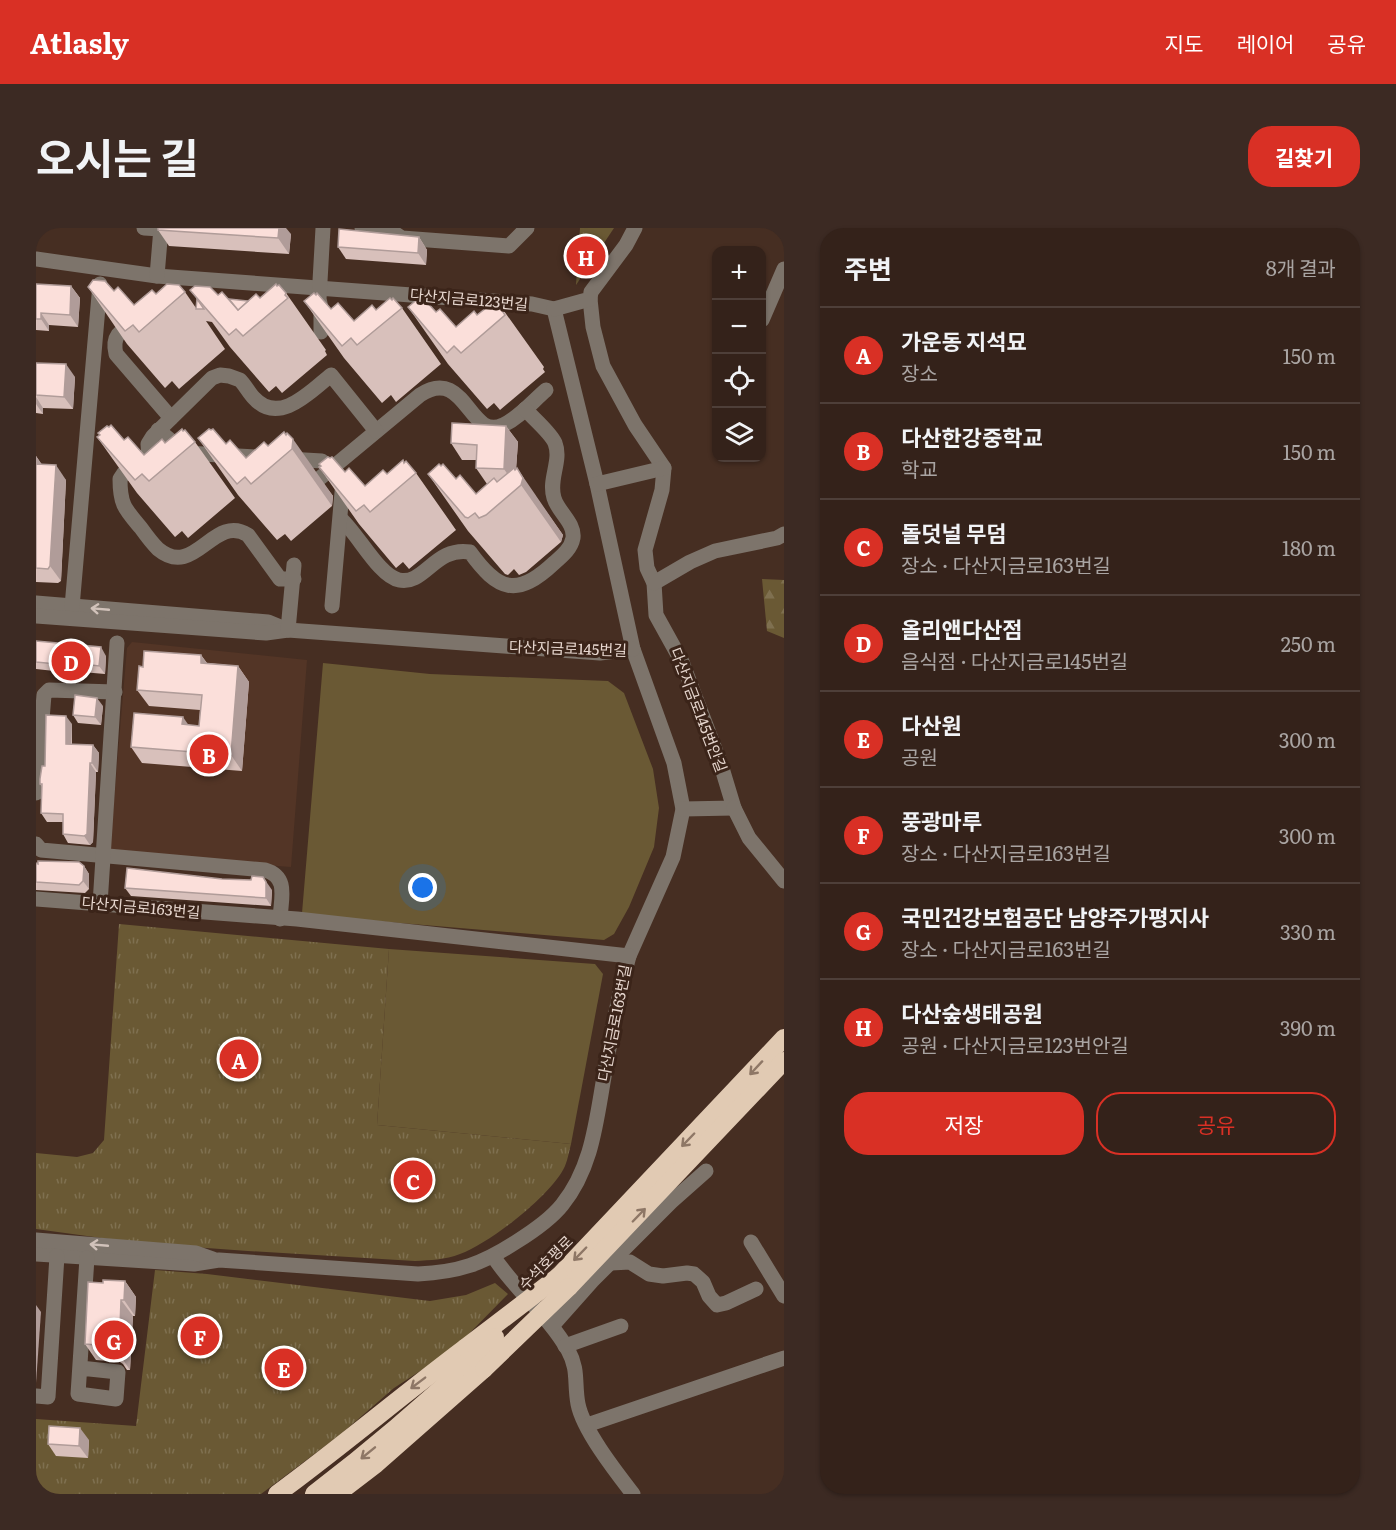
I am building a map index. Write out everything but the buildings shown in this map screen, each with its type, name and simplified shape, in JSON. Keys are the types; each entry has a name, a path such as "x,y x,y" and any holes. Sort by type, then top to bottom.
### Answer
{"highway":[{"name":"수석호평로","path":"564,1281 784,1038"},
{"name":"수석호평로","path":"314,1494 424,1405 564,1281 784,1061"},
{"path":"277,1494 336,1451 404,1394 474,1359 564,1281"},
{"name":"수석호평로","path":"338,1494 384,1458 474,1359"}],"street":[{"path":"144,228 161,228 156,276"},
{"path":"321,332 319,288 323,228"},
{"path":"362,228 391,231 402,238 508,246 527,228"},
{"path":"435,240 447,228"},
{"path":"597,484 664,468 635,425 603,366 593,327 591,292 626,245 635,228"},
{"name":"다산지금로123번길","path":"36,259 156,276 532,304 554,309"},
{"path":"72,607 102,268"},
{"path":"766,311 784,269"},
{"path":"590,299 554,309 597,484 633,649"},
{"path":"147,328 129,327 123,330 116,337 114,345 116,354 171,418"},
{"path":"288,630 294,572 280,579 248,535 242,531 224,531 190,556 168,556 157,548 122,506 120,479 124,473 137,472 149,458 148,444 158,430 212,378 220,375 240,380 255,399 263,405 284,408 295,404 331,375 376,431"},
{"path":"314,483 420,395 435,387 454,392 484,426 492,428 503,426 546,390"},
{"path":"342,519 352,528 389,577 401,581 420,575 442,557 462,550 470,552 491,577 507,586 518,586 532,581 570,548 573,537 572,527 554,500 551,485 556,446 553,438 525,409"},
{"path":"158,430 186,453 322,461 330,469"},
{"path":"332,606 342,519 345,457"},
{"name":"다산지금로145번안길","path":"664,468 662,490 645,550 647,568 654,583 656,615 682,662 715,748 734,808 749,838 784,881"},
{"path":"654,583 690,562 715,551 777,538 784,534"},
{"name":"다산지금로145번길","path":"36,603 268,622 288,630"},
{"name":"다산지금로145번길","path":"36,616 266,633 288,630 600,653 633,649 674,763 683,809 673,857 629,956"},
{"path":"99,622 110,632 117,643"},
{"path":"100,904 117,643 128,623"},
{"path":"36,793 44,695 49,690 115,692"},
{"path":"683,809 734,808"},
{"path":"36,844 41,850 265,870 275,873 282,885 280,919"},
{"name":"다산지금로163번길","path":"36,899 297,919 629,956 619,991 592,1145 582,1174 562,1206 536,1229 494,1256 470,1266 446,1272 418,1274 219,1260 196,1253 36,1240"},
{"path":"552,1326 682,1190 706,1171"},
{"path":"752,1242 784,1296"},
{"name":"다산지금로163번길","path":"36,1254 194,1264 219,1260"},
{"path":"36,1396 48,1396 57,1256"},
{"path":"494,1256 505,1274 552,1326 565,1346 577,1374 578,1404 587,1425 633,1494"},
{"path":"80,1368 87,1258"},
{"path":"611,1263 630,1262 649,1274 697,1275 704,1282 709,1296 717,1305 756,1289"},
{"path":"565,1346 621,1326"},
{"path":"587,1425 784,1358"}],"shaded area":[{"path":"132,642 307,660 291,867 116,854 110,848 127,648"}],"green space":[{"path":"580,228 614,228 576,285"},
{"path":"762,579 784,580 784,638 767,631"},
{"path":"323,663 430,674 608,681 624,693 653,769 659,808 654,847 629,907 614,934 604,940 302,913"},
{"path":"119,924 389,949 377,1125 571,1144 565,1166 558,1178 534,1204 503,1229 473,1248 454,1256 438,1259 415,1261 138,1243 36,1229 36,1153 77,1157 93,1153 104,1140"},
{"path":"389,949 595,964 603,974 571,1144 377,1125"},
{"path":"155,1270 207,1274 430,1301 466,1295 495,1283 508,1294 454,1349 394,1388 341,1434 261,1494 36,1494 36,1419 136,1426"}],"place":[{"name":"다산숲생태공원","path":"586,256"},
{"name":"올리앤다산점","path":"71,661"},
{"name":"다산한강중학교","path":"209,754"},
{"name":"가운동 지석묘","path":"239,1059"},
{"name":"돌덧널 무덤","path":"413,1180"},
{"name":"풍광마루","path":"200,1336"},
{"name":"국민건강보험공단 남양주가평지사","path":"114,1340"},
{"name":"다산원","path":"284,1368"}]}
